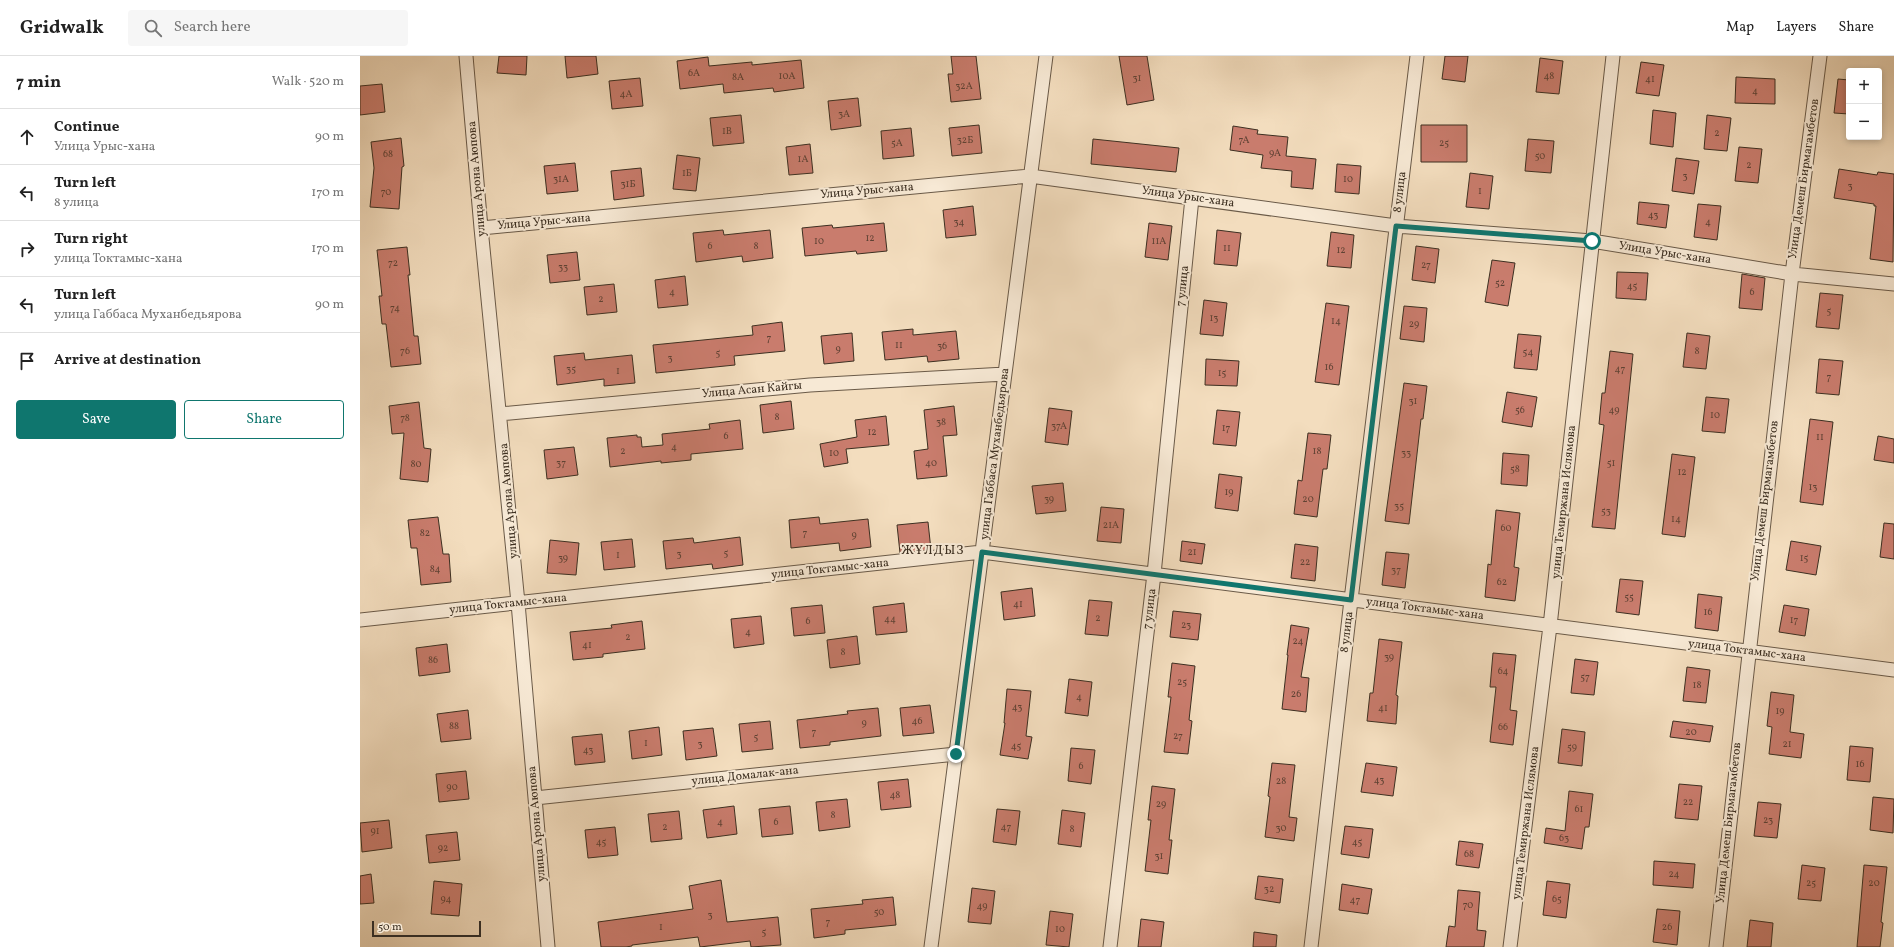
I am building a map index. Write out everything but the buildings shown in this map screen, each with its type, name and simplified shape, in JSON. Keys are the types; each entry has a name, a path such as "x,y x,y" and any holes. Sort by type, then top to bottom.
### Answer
{"street":[{"name":"улица Арона Аюпова","path":"466,56 481,228 518,603 548,947"},
{"name":"улица Габбаса Муханбедьярова","path":"931,947 1046,56"},
{"name":"8 улица","path":"1311,947 1351,600 1417,56"},
{"name":"улица Темиржана Ислямова","path":"1510,947 1550,626 1613,56"},
{"name":"Улица Демеш Бирмагамбетов","path":"1716,947 1748,651 1792,274 1820,56"},
{"name":"Улица Урыс-хана","path":"481,228 1030,176 1396,226 1592,241 1792,274 1894,284"},
{"name":"7 улица","path":"1110,947 1154,574 1192,198"},
{"name":"Улица Асан Кайгы","path":"500,414 810,385 1005,374"},
{"name":"улица Токтамыс-хана","path":"360,620 982,552 1894,670"},
{"name":"улица Домалак-ана","path":"535,798 956,754"}],"district":[{"name":"ЖҰЛДЫЗ","path":"933,551"}],"route":[{"path":"956,754 982,552 1351,600 1396,226 1592,241"}]}
